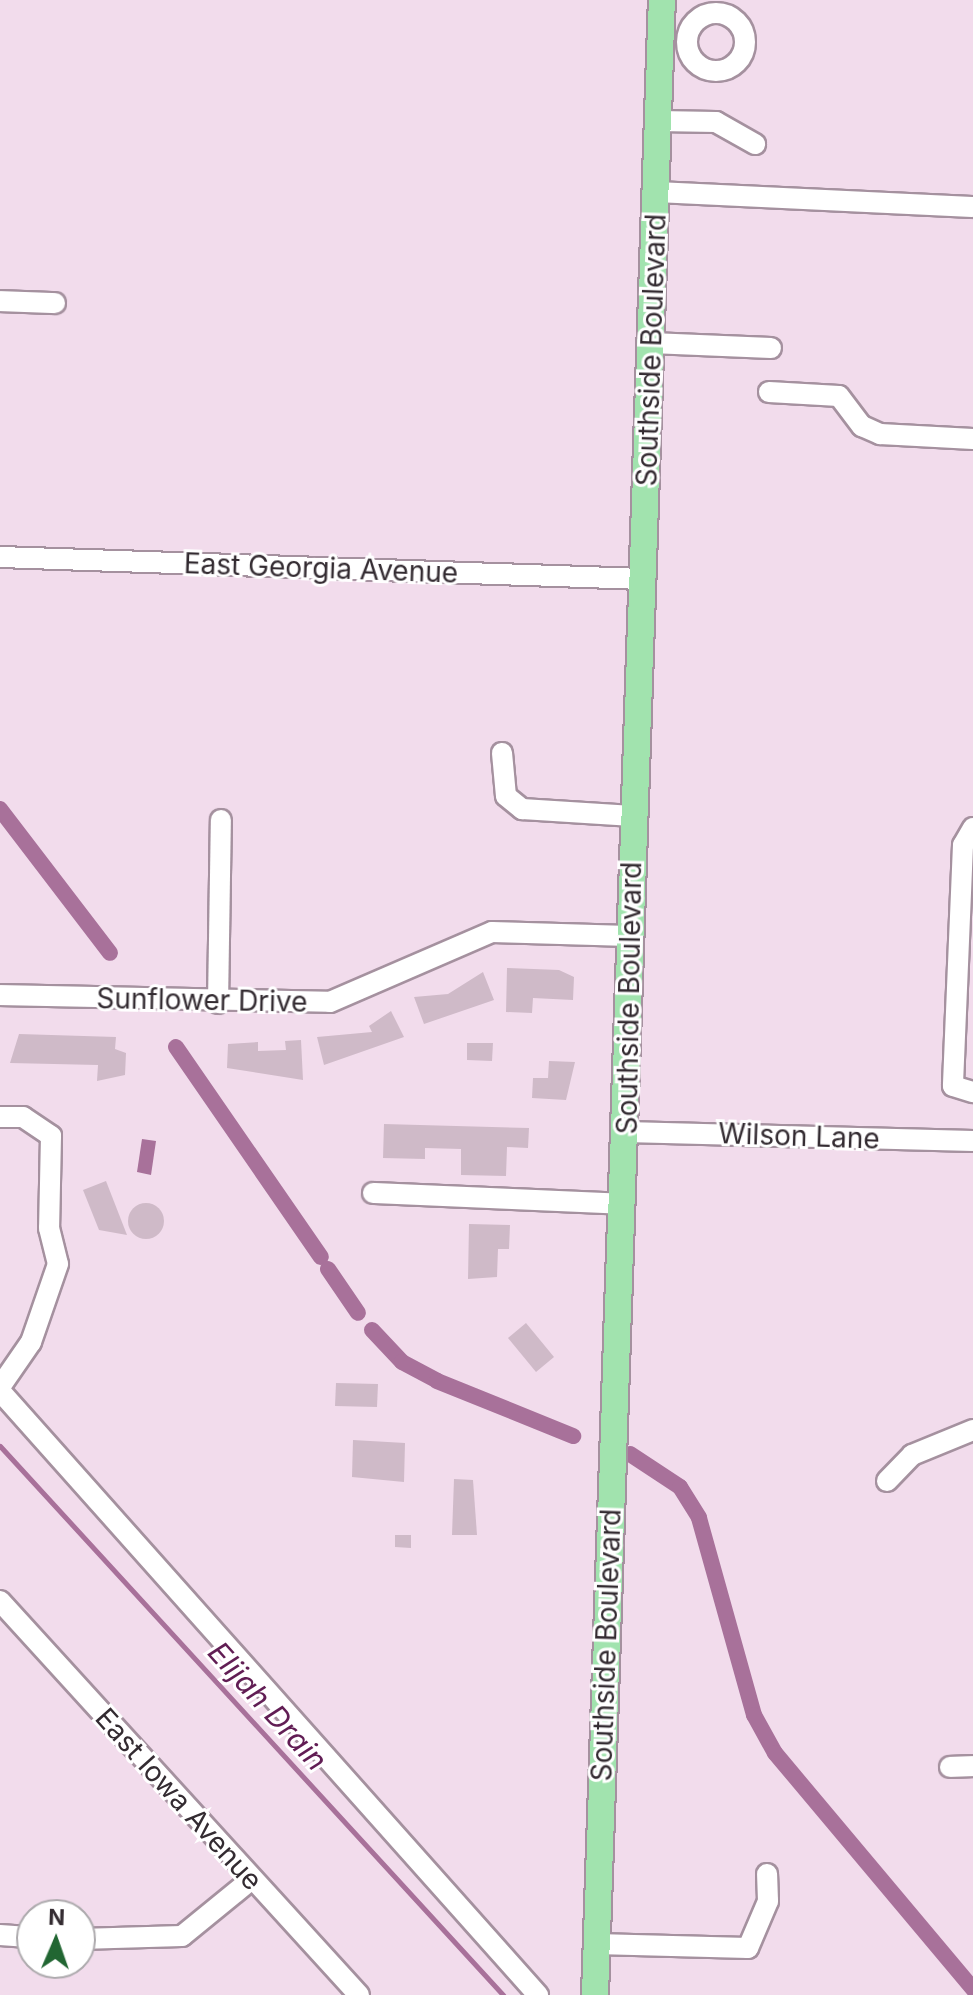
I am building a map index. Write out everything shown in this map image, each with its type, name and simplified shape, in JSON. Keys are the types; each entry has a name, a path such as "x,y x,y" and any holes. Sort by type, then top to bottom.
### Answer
{"main road":[{"name":"Southside Boulevard","path":"595,1995 662,0"}],"street":[{"path":"661,33 690,34"},
{"path":"658,121 716,122 755,144"},
{"path":"656,192 973,207"},
{"path":"0,301 55,303"},
{"path":"651,343 771,348"},
{"path":"769,392 839,396 862,426 880,434 973,439"},
{"name":"East Georgia Avenue","path":"0,557 643,579"},
{"path":"502,753 506,796 522,809 633,816"},
{"path":"218,1003 221,820"},
{"path":"973,828 963,845 953,1086 973,1092"},
{"name":"Sunflower Drive","path":"0,995 218,1003 330,1002 492,932 629,936"},
{"path":"0,1117 23,1117 51,1136 49,1228 58,1264 31,1342 0,1389 538,1995"},
{"name":"Wilson Lane","path":"626,1132 973,1141"},
{"path":"373,1193 623,1204"},
{"path":"887,1481 912,1455 973,1430"},
{"name":"East Iowa Avenue","path":"0,1601 359,1995"},
{"path":"950,1767 973,1766"},
{"path":"596,1944 748,1948 768,1901 767,1874"},
{"path":"96,1939 182,1936 252,1879"}],"shaded area":[{"path":"142,1139 156,1141 151,1175 137,1172"}],"building":[{"path":"507,968 559,970 574,977 573,1000 533,998 532,1013 506,1012"},
{"path":"483,972 494,1000 424,1024 414,997 448,994"},
{"path":"391,1011 404,1037 324,1065 317,1037 372,1032 369,1026"},
{"path":"19,1034 116,1037 115,1049 126,1053 125,1075 97,1081 98,1065 10,1063"},
{"path":"301,1040 303,1080 227,1068 228,1044 258,1042 258,1051 286,1050 285,1041"},
{"path":"467,1043 493,1043 492,1061 467,1060"},
{"path":"549,1061 575,1062 566,1100 532,1098 533,1078 548,1078"},
{"path":"384,1124 529,1128 528,1148 507,1147 506,1176 461,1175 461,1149 425,1148 425,1159 383,1158"},
{"path":"106,1181 127,1235 99,1230 83,1190"},
{"path":"146,1203 159,1208 164,1221 159,1234 146,1239 133,1234 128,1221 133,1208"},
{"path":"469,1224 510,1225 509,1249 498,1249 497,1277 468,1279"},
{"path":"526,1323 554,1357 536,1372 508,1338"},
{"path":"336,1383 378,1384 377,1407 335,1406"},
{"path":"353,1440 405,1443 404,1482 352,1477"},
{"path":"454,1479 473,1480 477,1535 452,1535"},
{"path":"395,1535 411,1535 411,1548 395,1547"}],"waterway":[{"path":"0,809 110,953"},
{"path":"176,1047 321,1257"},
{"path":"328,1269 358,1313"},
{"path":"372,1330 402,1362 437,1381 573,1436"},
{"name":"Elijah Drain","path":"0,1446 503,1995"},
{"path":"630,1454 680,1487 699,1518 754,1715 775,1753 973,1989"}]}
